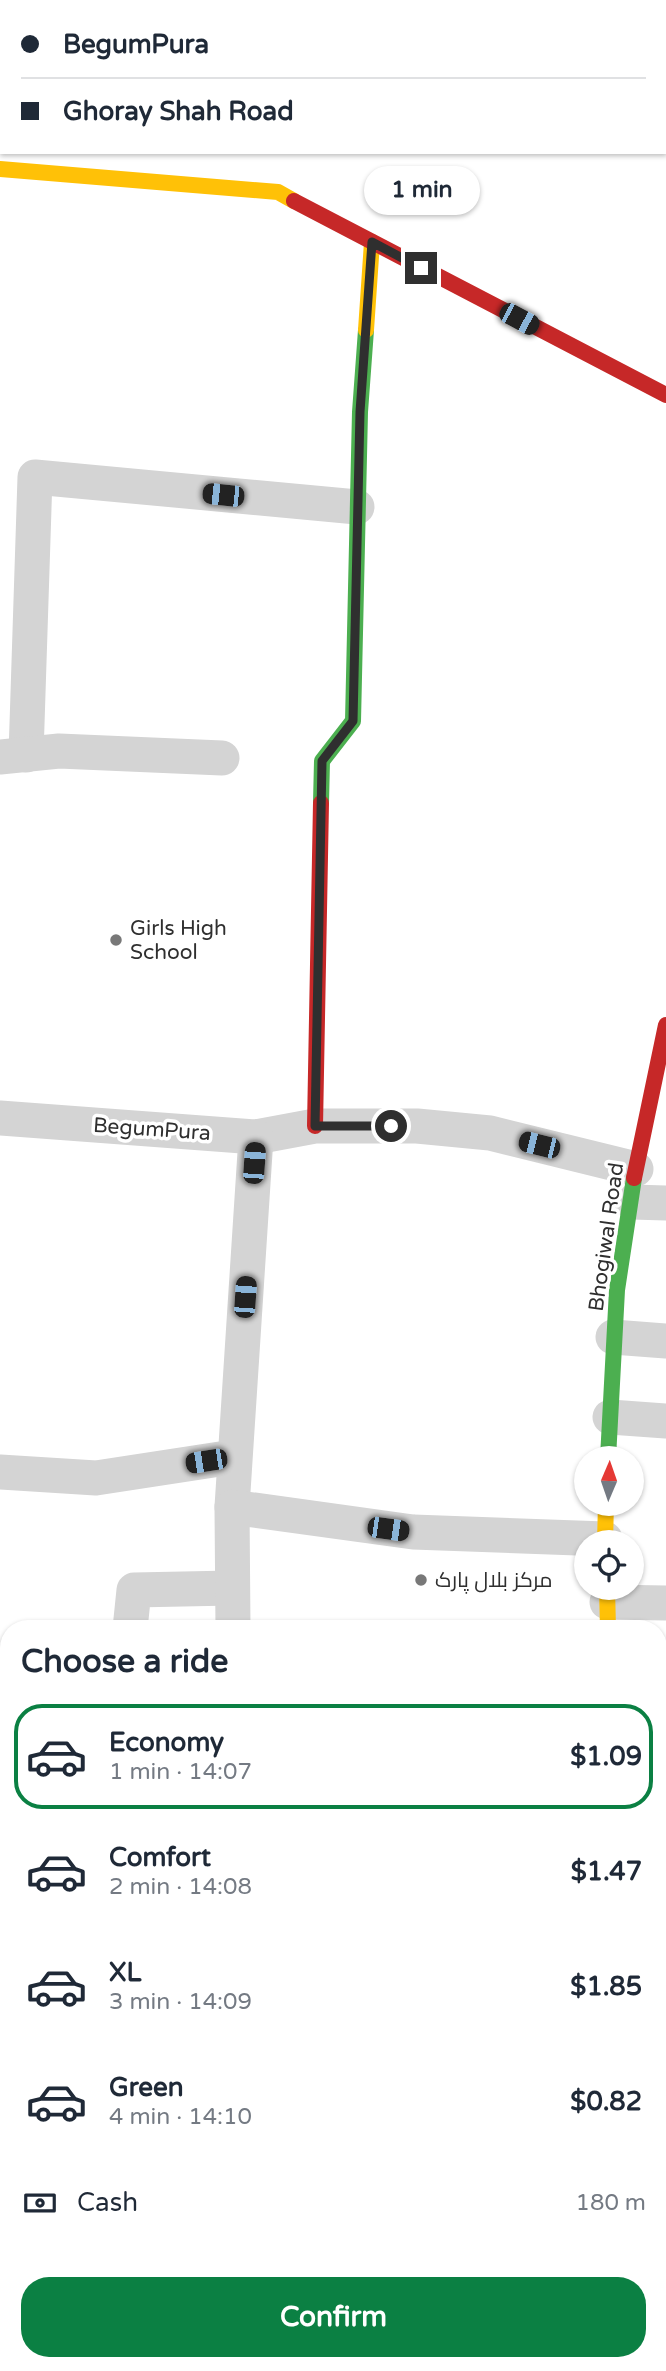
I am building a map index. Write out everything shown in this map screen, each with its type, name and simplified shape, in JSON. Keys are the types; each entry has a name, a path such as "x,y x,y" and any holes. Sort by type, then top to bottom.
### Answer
{"main road":[{"path":"0,169 278,192 666,395"},
{"path":"315,1126 322,761 353,721 357,507 372,242"},
{"name":"Bhogiwal Road","path":"609,1446 613,1336 621,1264 666,1025"}],"street":[{"path":"222,758 59,751 13,756 35,477 357,507"},
{"name":"BegumPura","path":"0,1118 256,1137 315,1126 417,1126 490,1133 634,1185 666,1203"},
{"path":"233,1620 233,1457 256,1137"},
{"path":"613,1336 666,1341"},
{"path":"610,1417 666,1421"},
{"path":"0,1472 96,1478 233,1457"},
{"path":"232,1507 414,1532 574,1539"},
{"path":"131,1620 134,1590 232,1588"},
{"path":"607,1606 666,1603"}],"traffic: fast":[{"path":"321,803 322,761 353,721 360,412 366,330"},
{"path":"609,1446 617,1290 634,1178"}],"traffic: slow":[{"path":"0,169 278,192 294,201"},
{"path":"366,330 372,242"},
{"path":"605,1530 606,1516"},
{"path":"607,1600 608,1620"}],"traffic: jam":[{"path":"294,201 666,395"},
{"path":"315,1126 321,803"},
{"path":"634,1178 666,1025"}],"place":[{"name":"Girls High School","path":"116,940"},
{"name":"مرکز بلال پارک","path":"421,1580"}],"route":[{"path":"391,1126 315,1126 322,761 353,721 360,412 372,242 421,268"}]}
